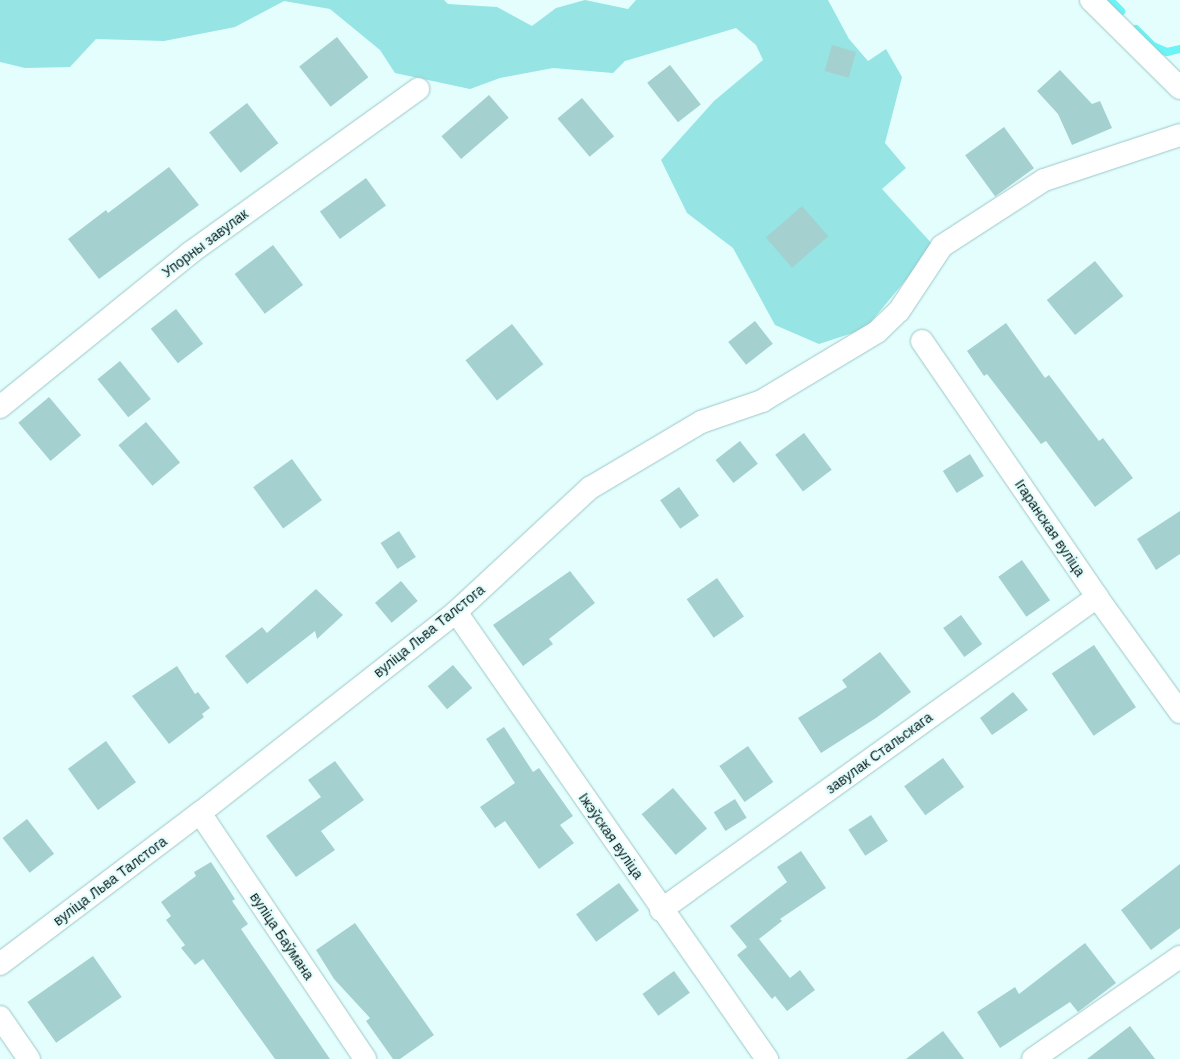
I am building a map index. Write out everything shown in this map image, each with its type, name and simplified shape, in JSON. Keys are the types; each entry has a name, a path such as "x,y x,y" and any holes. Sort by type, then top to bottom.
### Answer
{"street":[{"path":"1091,0 1180,88"},
{"name":"Упорны завулак","path":"0,407 190,253 418,89"},
{"name":"вуліца Льва Талстога","path":"0,964 200,813 456,612 590,488 701,422 762,400 877,332 899,311 942,246 1044,180 1180,135"},
{"name":"Ігаранская вуліца","path":"922,342 1097,597 1180,712"},
{"name":"завулак Стальскага","path":"662,910 1097,597"},
{"name":"Іжэўская вуліца","path":"456,612 767,1059"},
{"name":"вуліца Баўмана","path":"200,813 365,1059"},
{"path":"1034,1059 1180,957"},
{"path":"0,1017 29,1059"}],"shaded area":[{"path":"0,0 444,0 448,4 497,7 532,26 556,8 585,0 628,9 636,0 828,0 849,39 868,61 886,49 902,77 885,143 906,168 882,189 934,246 865,329 819,344 775,325 733,248 687,213 661,160 714,101 763,60 756,45 736,28 625,61 613,73 553,68 500,78 470,89 395,73 380,50 330,9 284,1 235,27 164,41 96,39 70,67 25,68 0,62"}],"building":[{"path":"337,37 368,77 331,107 299,67"},
{"path":"832,45 856,52 849,78 825,71"},
{"path":"670,65 701,104 678,122 647,83"},
{"path":"1060,70 1092,104 1100,101 1112,128 1072,145 1058,114 1037,91"},
{"path":"489,95 509,118 461,159 441,136"},
{"path":"582,98 614,136 590,157 557,119"},
{"path":"247,103 278,143 241,173 209,133"},
{"path":"1004,127 1034,168 995,196 965,155"},
{"path":"169,167 199,205 99,279 68,239 106,210 108,213"},
{"path":"366,178 386,206 340,239 320,212"},
{"path":"802,206 828,236 792,268 766,237"},
{"path":"273,245 303,285 265,314 235,274"},
{"path":"1095,261 1123,296 1075,335 1047,300"},
{"path":"176,309 203,344 178,363 151,329"},
{"path":"755,321 773,344 746,365 728,342"},
{"path":"1006,323 1045,378 1049,375 1099,441 1103,438 1133,478 1095,507 1046,441 1041,444 987,374 984,376 967,351"},
{"path":"512,324 543,364 497,401 466,360"},
{"path":"120,361 151,399 128,417 97,379"},
{"path":"49,397 81,435 50,461 18,423"},
{"path":"146,422 180,463 152,486 118,445"},
{"path":"804,433 832,470 803,491 775,455"},
{"path":"740,441 758,464 733,483 716,460"},
{"path":"970,454 984,476 957,493 943,471"},
{"path":"292,459 322,500 283,528 253,487"},
{"path":"679,487 699,516 680,529 660,500"},
{"path":"1180,511 1180,554 1156,570 1137,539"},
{"path":"399,531 416,557 397,569 381,543"},
{"path":"1022,560 1050,600 1026,617 998,577"},
{"path":"570,571 595,603 549,639 553,644 523,666 493,625"},
{"path":"717,578 744,617 714,638 687,599"},
{"path":"401,581 418,601 392,623 375,603"},
{"path":"316,589 343,615 317,639 315,631 247,684 225,656 262,627 267,633"},
{"path":"961,615 982,644 964,657 943,628"},
{"path":"1094,645 1136,707 1094,736 1052,674"},
{"path":"880,652 911,692 876,718 821,753 798,718 847,687 842,680"},
{"path":"453,665 472,688 447,709 428,686"},
{"path":"177,666 195,694 198,692 210,708 202,714 204,717 169,744 132,696"},
{"path":"1013,692 1028,710 992,735 980,718"},
{"path":"504,727 533,772 539,768 573,816 560,825 574,843 539,869 505,821 495,828 480,807 515,783 486,739"},
{"path":"106,741 136,782 98,810 68,769"},
{"path":"748,746 773,782 745,802 719,766"},
{"path":"943,758 964,787 925,815 904,786"},
{"path":"335,761 364,800 321,831 335,850 296,877 266,836 321,797 308,780"},
{"path":"673,788 707,829 676,855 642,814"},
{"path":"735,799 747,818 725,831 714,812"},
{"path":"871,815 888,841 865,856 848,830"},
{"path":"27,819 54,854 30,873 3,838"},
{"path":"801,851 826,888 780,919 782,921 759,939 790,978 800,970 815,990 787,1011 775,996 772,999 737,955 747,947 730,926 787,882 777,867"},
{"path":"211,862 235,899 232,901 248,924 241,929 330,1059 275,1059 203,959 195,965 181,948 185,945 166,920 171,916 161,902 196,876 194,872"},
{"path":"1180,864 1180,928 1151,950 1121,910"},
{"path":"619,883 639,911 596,942 576,914"},
{"path":"355,923 434,1035 400,1059 393,1059 366,1021 370,1018 334,979 316,950"},
{"path":"1085,943 1116,983 1078,1012 1070,1002 1000,1048 977,1012 1015,987 1019,994"},
{"path":"93,956 122,997 56,1043 27,1002"},
{"path":"674,971 690,993 658,1016 642,994"},
{"path":"1130,1026 1155,1059 1087,1059"},
{"path":"943,1031 964,1059 906,1059"}],"waterway":[{"path":"1110,0 1121,11"},
{"path":"1136,29 1153,46 1167,52 1180,49"}]}
